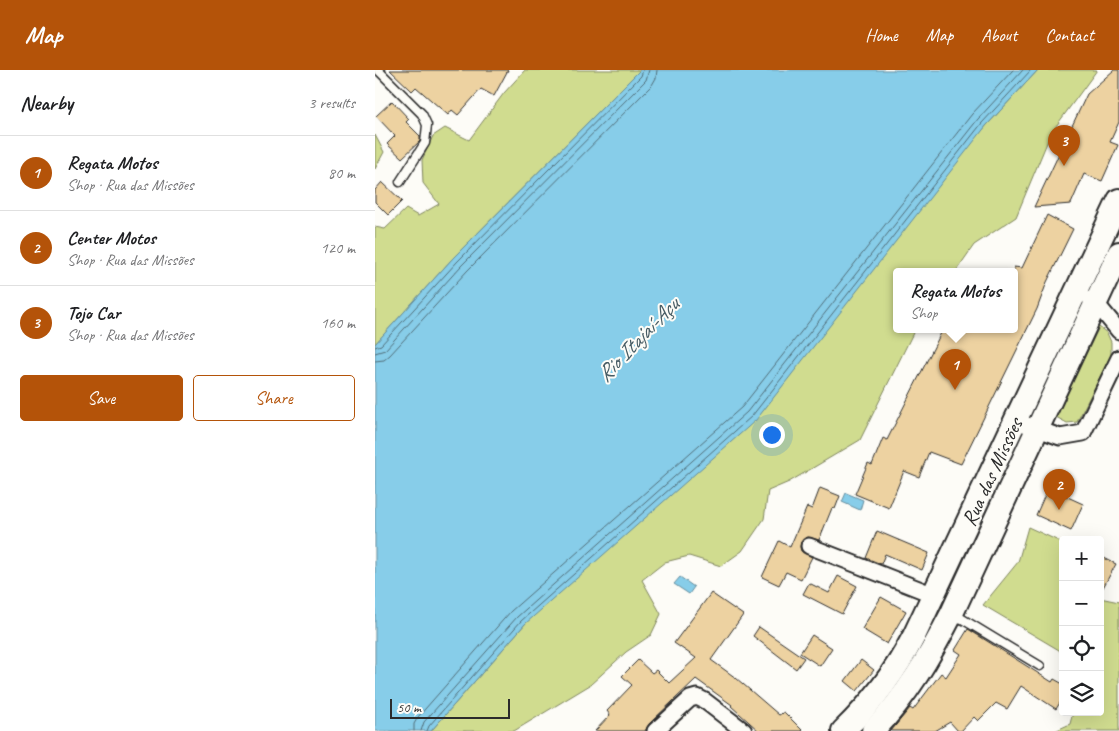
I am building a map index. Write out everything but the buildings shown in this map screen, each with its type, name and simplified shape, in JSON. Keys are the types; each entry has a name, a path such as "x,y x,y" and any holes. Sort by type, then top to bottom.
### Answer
{"main road":[{"name":"Rua das Missões","path":"843,731 870,703 899,666 1119,200"},
{"name":"Rua das Missões","path":"873,731 901,700 952,613 1119,253"}],"street":[{"path":"1076,291 1096,303 1119,331"},
{"path":"1016,421 1059,437 1083,433 1119,358"},
{"path":"809,546 934,595"},
{"path":"655,731 690,699 697,698 705,701 744,731"}],"lane":[{"path":"378,70 422,114 427,125 425,143 400,182"},
{"path":"952,613 1041,666"}],"green space":[{"path":"525,70 640,70 453,258 375,344 375,227 385,229 406,209 418,216 439,204 423,183 422,160 433,136 445,128 469,140 504,93"},
{"path":"1038,70 1097,70 1051,133 1016,217 974,245 958,268 893,268 893,333 913,333 860,440 789,482 768,491 764,519 742,551 721,566 689,556 665,562 642,580 661,614 651,635 626,652 590,685 514,731 431,731 525,624"},
{"path":"375,135 384,152 375,169"},
{"path":"1099,327 1107,333 1111,342 1111,355 1077,422 1067,423 1056,417"},
{"path":"1028,527 1059,541 1059,650 983,605 1018,562"},
{"path":"1104,599 1119,602 1119,731 1055,731 1070,724 1072,716 1104,716"}],"water":[{"name":"Rio Itajaí-Açu","path":"640,70 1038,70 986,126 756,420 525,624 431,731 375,731 375,344 453,258"},
{"path":"846,493 863,500 860,510 842,502"},
{"path":"680,577 694,587 689,594 674,584"}],"place":[{"name":"Tojo Car","path":"1064,166"},
{"name":"Regata Motos","path":"955,390"},
{"name":"Center Motos","path":"1059,510"}]}
